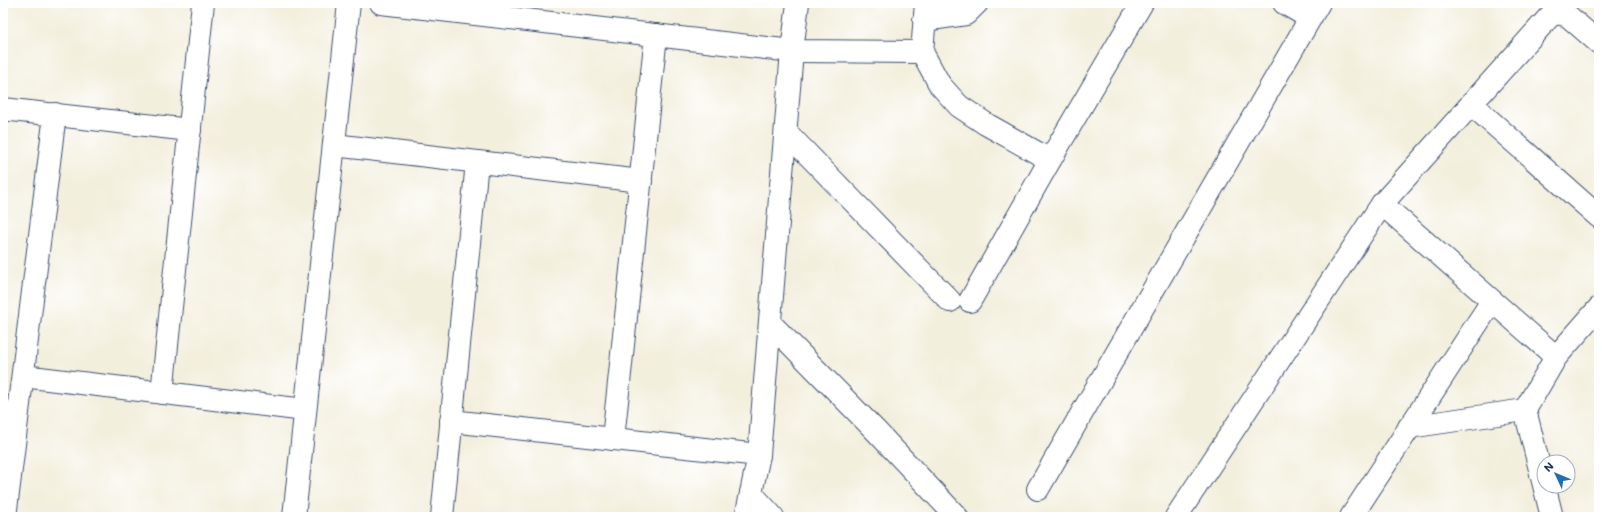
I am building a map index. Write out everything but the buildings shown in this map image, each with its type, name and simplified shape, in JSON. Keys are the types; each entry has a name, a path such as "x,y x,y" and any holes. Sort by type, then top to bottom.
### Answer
{"street":[{"path":"162,392 203,3"},
{"path":"294,517 349,3"},
{"path":"381,3 792,51 922,52"},
{"path":"746,517 759,455 792,51 798,3"},
{"path":"977,3 966,14 925,12 922,52 940,86 959,106 986,124 1050,160"},
{"path":"786,132 960,301 1050,160 1142,3"},
{"path":"1038,490 1315,11 1284,3"},
{"path":"1176,517 1382,204 1471,104 1550,16 1558,13 1568,16 1599,43"},
{"path":"613,438 656,35"},
{"path":"1471,104 1599,217"},
{"path":"3,109 190,130"},
{"path":"5,517 55,114"},
{"path":"334,145 641,181"},
{"path":"442,517 477,162"},
{"path":"1382,204 1556,357"},
{"path":"1352,517 1492,301"},
{"path":"1552,517 1525,410 1556,357 1599,308"},
{"path":"770,323 876,431 957,517"},
{"path":"23,376 305,410"},
{"path":"1409,427 1525,410"},
{"path":"451,421 759,455"},
{"path":"751,493 773,517"}]}
